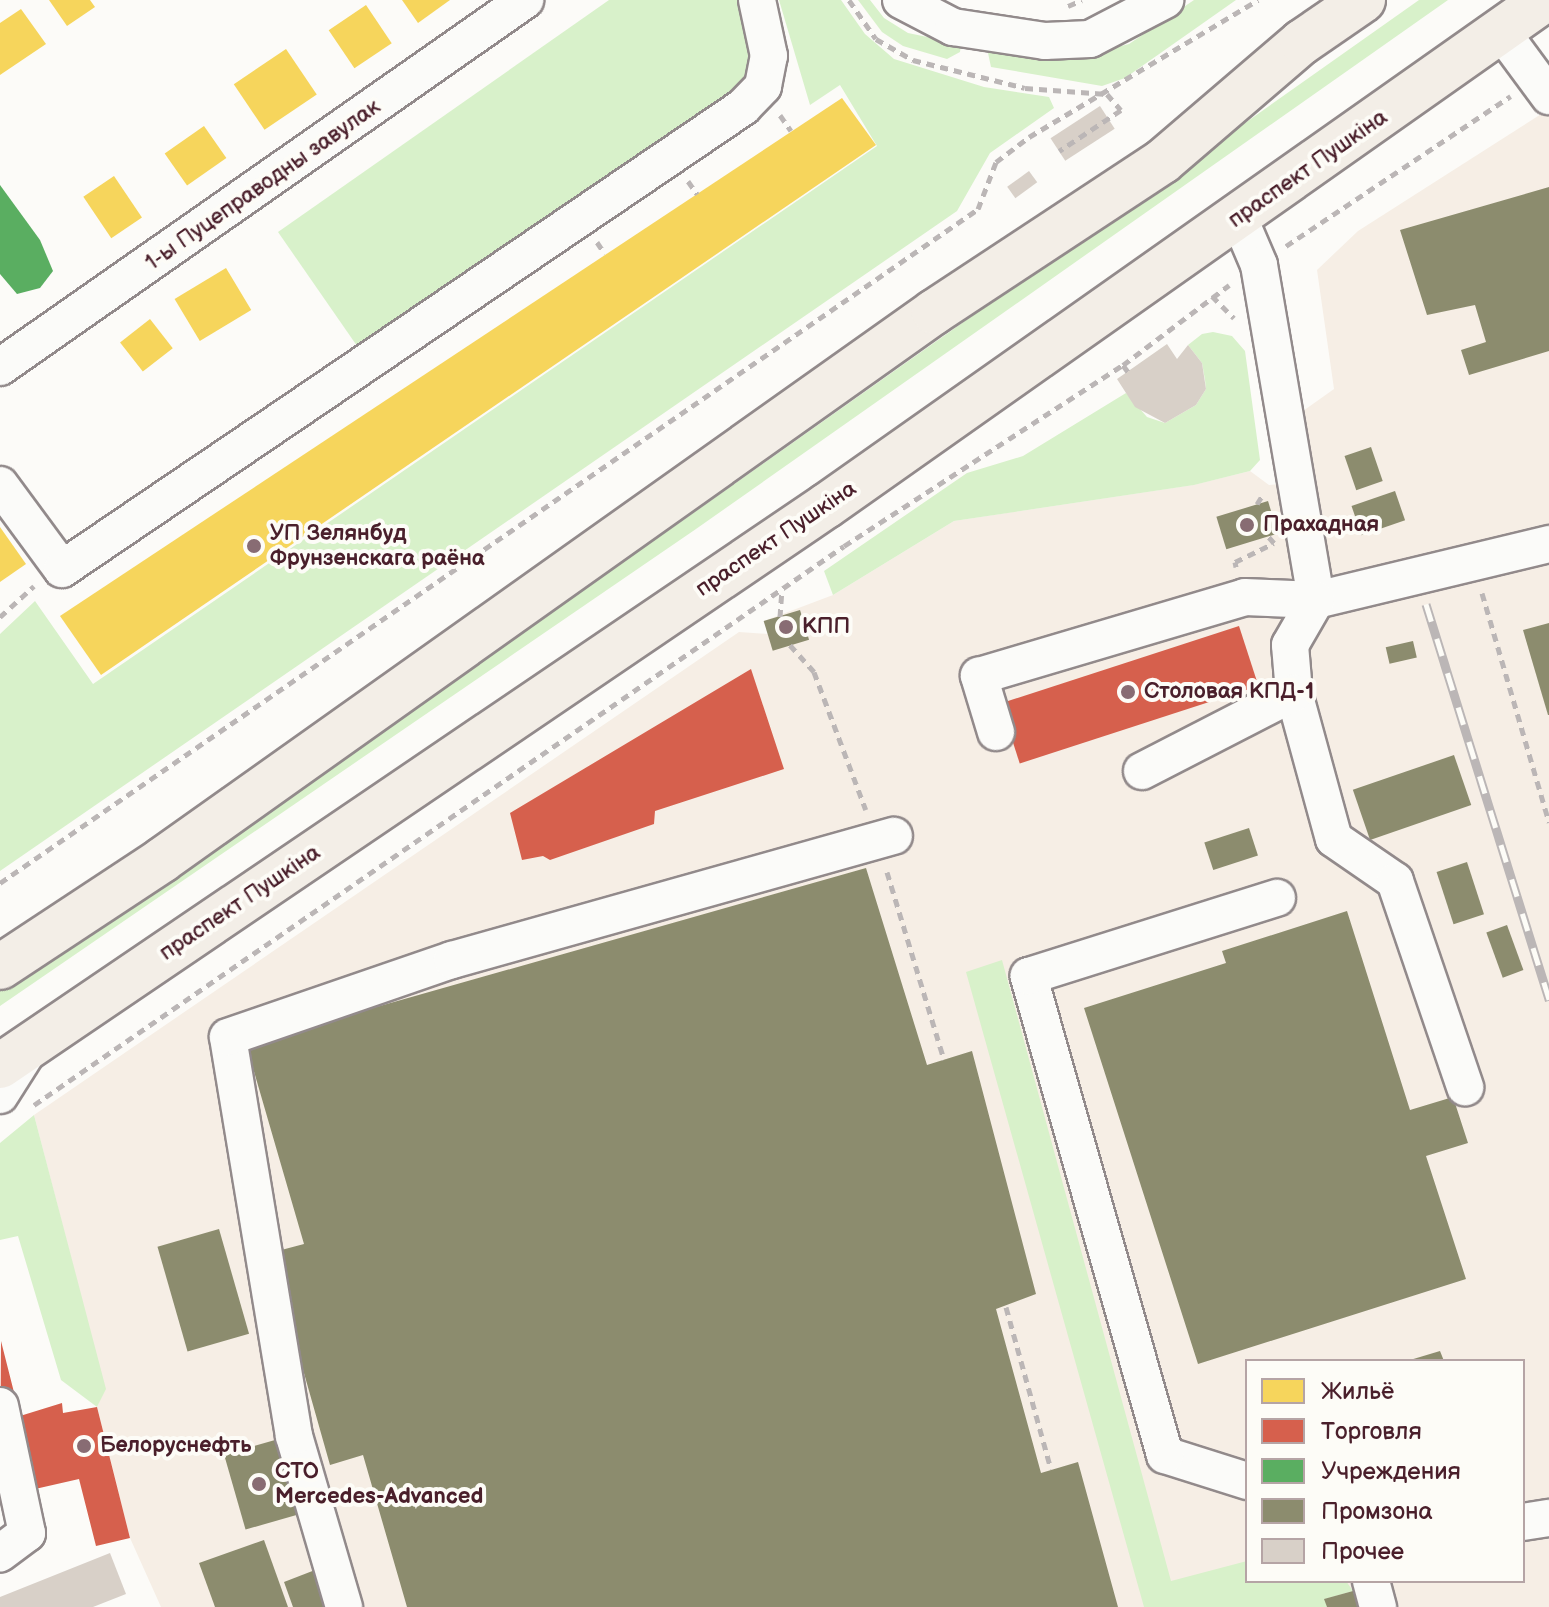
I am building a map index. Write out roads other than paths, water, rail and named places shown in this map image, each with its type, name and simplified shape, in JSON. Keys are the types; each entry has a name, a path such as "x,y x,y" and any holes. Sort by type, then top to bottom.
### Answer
{"main road":[{"path":"0,967 162,860 934,312 1163,161 1302,42 1363,0"},
{"name":"праспект Пушкіна","path":"16,1054 826,506 1239,218 1544,0"}],"street":[{"name":"1-ы Пуцеправодны завулак","path":"0,367 525,0"},
{"path":"0,485 62,569 743,107 763,86 769,56 757,0"},
{"path":"901,0 953,27 1045,41 1090,39 1165,0"},
{"path":"1501,31 1543,88"},
{"path":"1239,218 1259,265 1316,600 1290,645 1294,693 1334,839 1395,881 1465,1087"},
{"path":"996,732 979,676 1245,597 1316,600 1549,544"},
{"path":"1142,771 1294,693"},
{"path":"344,1607 294,1436 228,1037 452,960 894,836"},
{"path":"1245,1480 1165,1455 1029,976 1277,898"},
{"path":"13,1103 16,1054"},
{"path":"0,1406 22,1490 27,1533 0,1553"},
{"path":"1525,1522 1549,1518"},
{"path":"1372,1583 1378,1607"}],"railway":[{"path":"1426,604 1549,1000"}],"place":[{"name":"Прахадная","path":"1247,525"},
{"name":"УП Зелянбуд Фрунзенскага раёна","path":"254,546"},
{"name":"КПП","path":"786,627"},
{"name":"Столовая КПД-1","path":"1128,692"},
{"name":"Белоруснефть","path":"84,1446"},
{"name":"СТО Mercedes-Advanced","path":"259,1484"}]}
